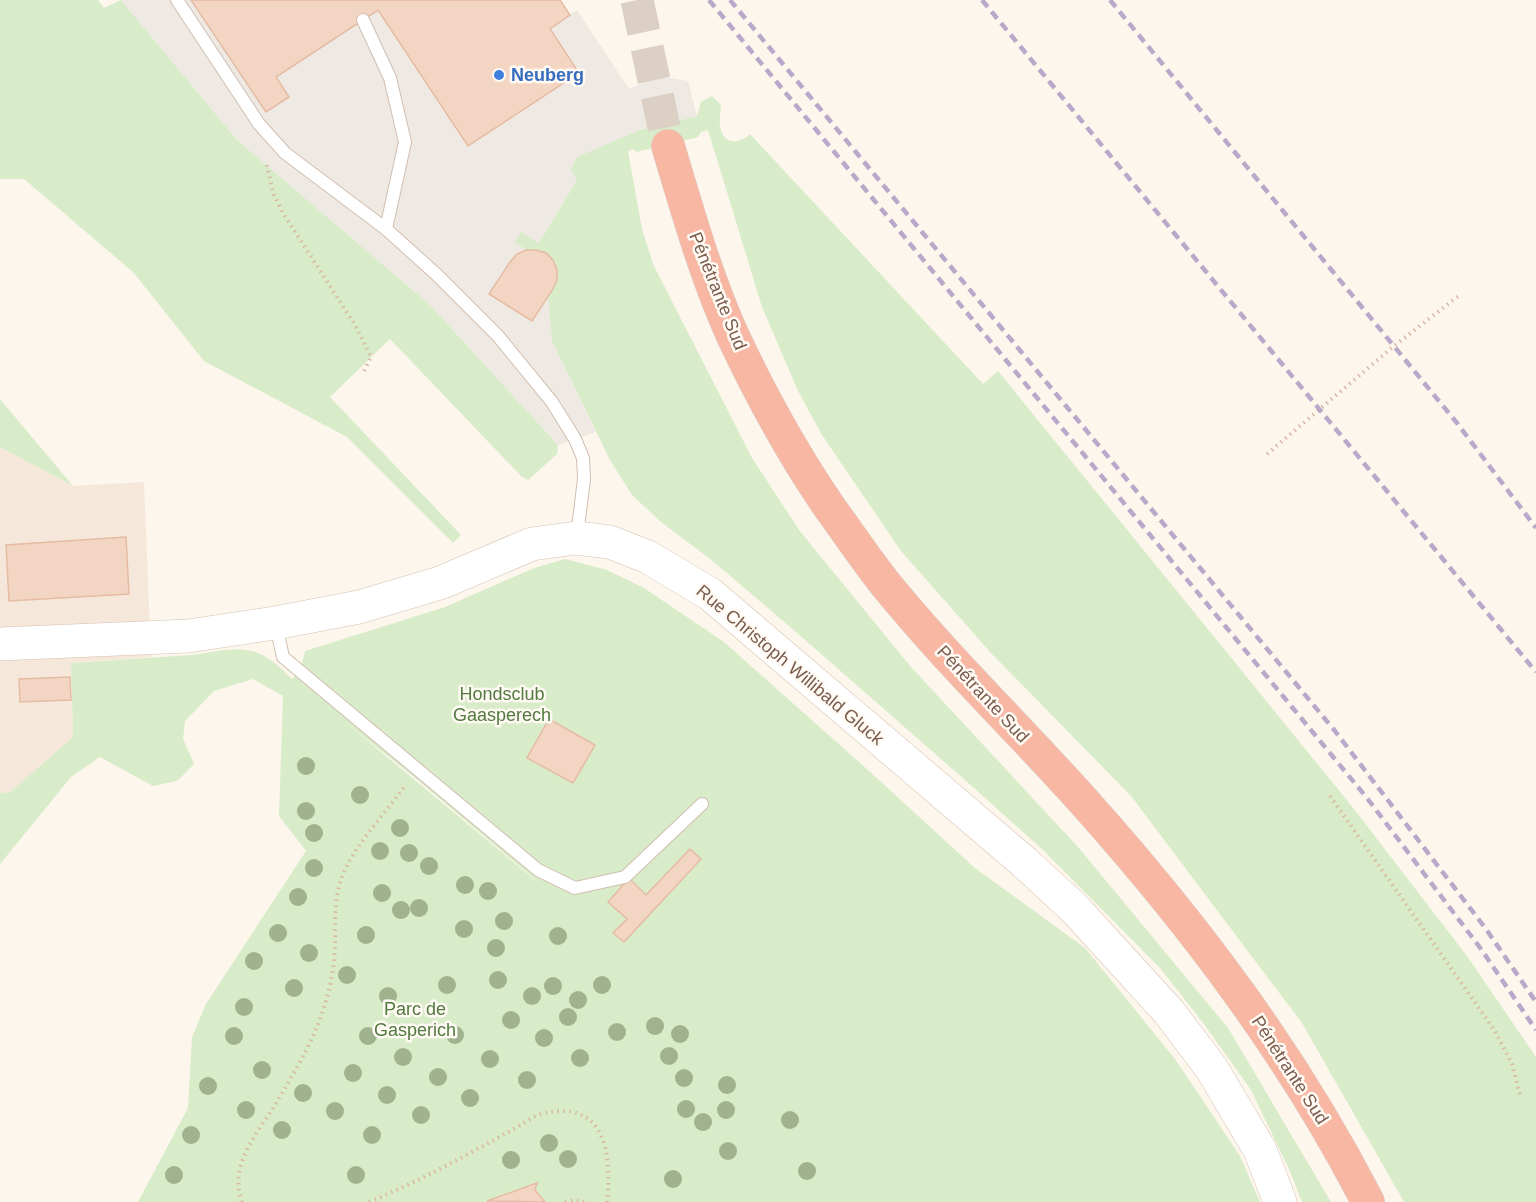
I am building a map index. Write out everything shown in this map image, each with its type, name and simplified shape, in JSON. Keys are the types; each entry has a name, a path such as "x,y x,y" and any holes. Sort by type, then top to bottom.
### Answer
{"highway":[{"name":"Pénétrante Sud","path":"668,146 696,240 731,333 776,421 828,505 886,584 957,666 1086,804 1172,905 1226,974 1300,1082 1368,1202"}],"street":[{"name":"Rue Christoph Willibald Gluck","path":"0,644 188,636 275,623 359,607 440,583 532,544 576,538 610,542 648,557 710,594 1024,862 1075,909 1169,1012 1212,1069 1260,1150 1280,1202"}],"lane":[{"path":"177,0 259,124 285,153 386,229 436,274 498,336 565,421 583,458 584,479 576,538"},
{"path":"363,20 390,78 405,142 386,229"},
{"path":"275,623 283,657 538,870 575,888 625,878 702,804"}],"path":[{"path":"268,166 273,193 283,213 355,325 371,357 363,373"},
{"path":"1267,454 1394,346 1461,294"},
{"path":"242,1202 238,1184 241,1159 293,1074 319,1026 334,961 336,897 344,872 367,836 404,787"},
{"path":"1330,796 1494,1031 1512,1064 1520,1095"},
{"path":"369,1202 411,1185 540,1114 565,1111 582,1115 596,1126 604,1141 609,1161 607,1202"},
{"path":"565,1202 575,1200 584,1202"}],"shaded area":[{"path":"121,0 560,0 570,15 577,10 629,89 658,76 688,81 697,116 640,130 577,180 539,243 526,250 546,253 553,260 557,270 552,341 596,432 558,445 430,305 237,140"},
{"path":"0,447 73,486 144,482 151,657 71,663 73,737 10,792 0,793"}],"green space":[{"path":"0,0 98,0 104,8 121,0 237,140 430,305 558,445 557,454 528,480 522,477 390,339 330,397 461,535 453,543 347,437 204,361 133,272 24,179 0,179"},
{"path":"712,96 721,105 720,126 724,137 736,141 750,134 983,384 998,371 1354,809 1467,956 1536,1057 1536,1202 1404,1202 1302,1023 1131,796 991,653 901,551 822,435 798,391 762,307 708,130 701,132 698,137 637,152 633,149 628,151 642,229 653,264 752,458 799,530 911,667 1078,847 1228,1028 1331,1202 1302,1202 1289,1169 1251,1090 1160,968 1041,848 796,632 714,562 661,522 632,495 610,460 552,341 548,296 557,280 557,270 553,260 545,253 526,250 515,242 521,232 539,243 577,180 571,169 577,157 640,130 697,116 701,102"},
{"path":"0,399 73,486 0,447"},
{"path":"565,559 607,570 644,588 724,642 975,868 1085,948 1175,1059 1240,1156 1260,1202 138,1202 188,1108 192,1037 206,1004 306,851 279,816 283,696 253,679 214,691 185,721 183,739 194,764 177,781 153,786 100,757 71,777 0,864 0,793 10,792 73,737 71,663 191,655 240,649 266,657 292,679 300,671 305,651 445,607 534,568","holes":["339,717 414,777 537,881"]}],"building":[{"name":"Neuberg","path":"191,0 560,0 570,15 550,29 579,73 468,146 378,10 276,77 289,97 266,112"},
{"path":"526,250 546,253 553,260 557,270 557,280 553,289 532,321 489,294 510,262 517,254"},
{"path":"126,537 129,594 9,601 6,545"},
{"path":"70,677 71,700 20,702 19,679"},
{"path":"549,719 595,745 573,783 527,758"},
{"path":"690,849 701,859 624,942 613,933 627,919 608,902 629,878 646,895"},
{"path":"537,1183 535,1190 545,1202 487,1201"}],"tunnel":[{"path":"637,0 668,146"}],"railway":[{"path":"709,0 1367,798 1481,949 1536,1030"},
{"path":"730,0 1335,731 1486,929 1536,1002"},
{"path":"982,0 1536,672"},
{"path":"1110,0 1457,423 1536,528"}],"place":[{"name":"Neuberg","path":"499,75"}],"park label":[{"name":"Hondsclub Gaasperech","path":"502,704"},
{"name":"Parc de Gasperich","path":"415,1019"}]}
